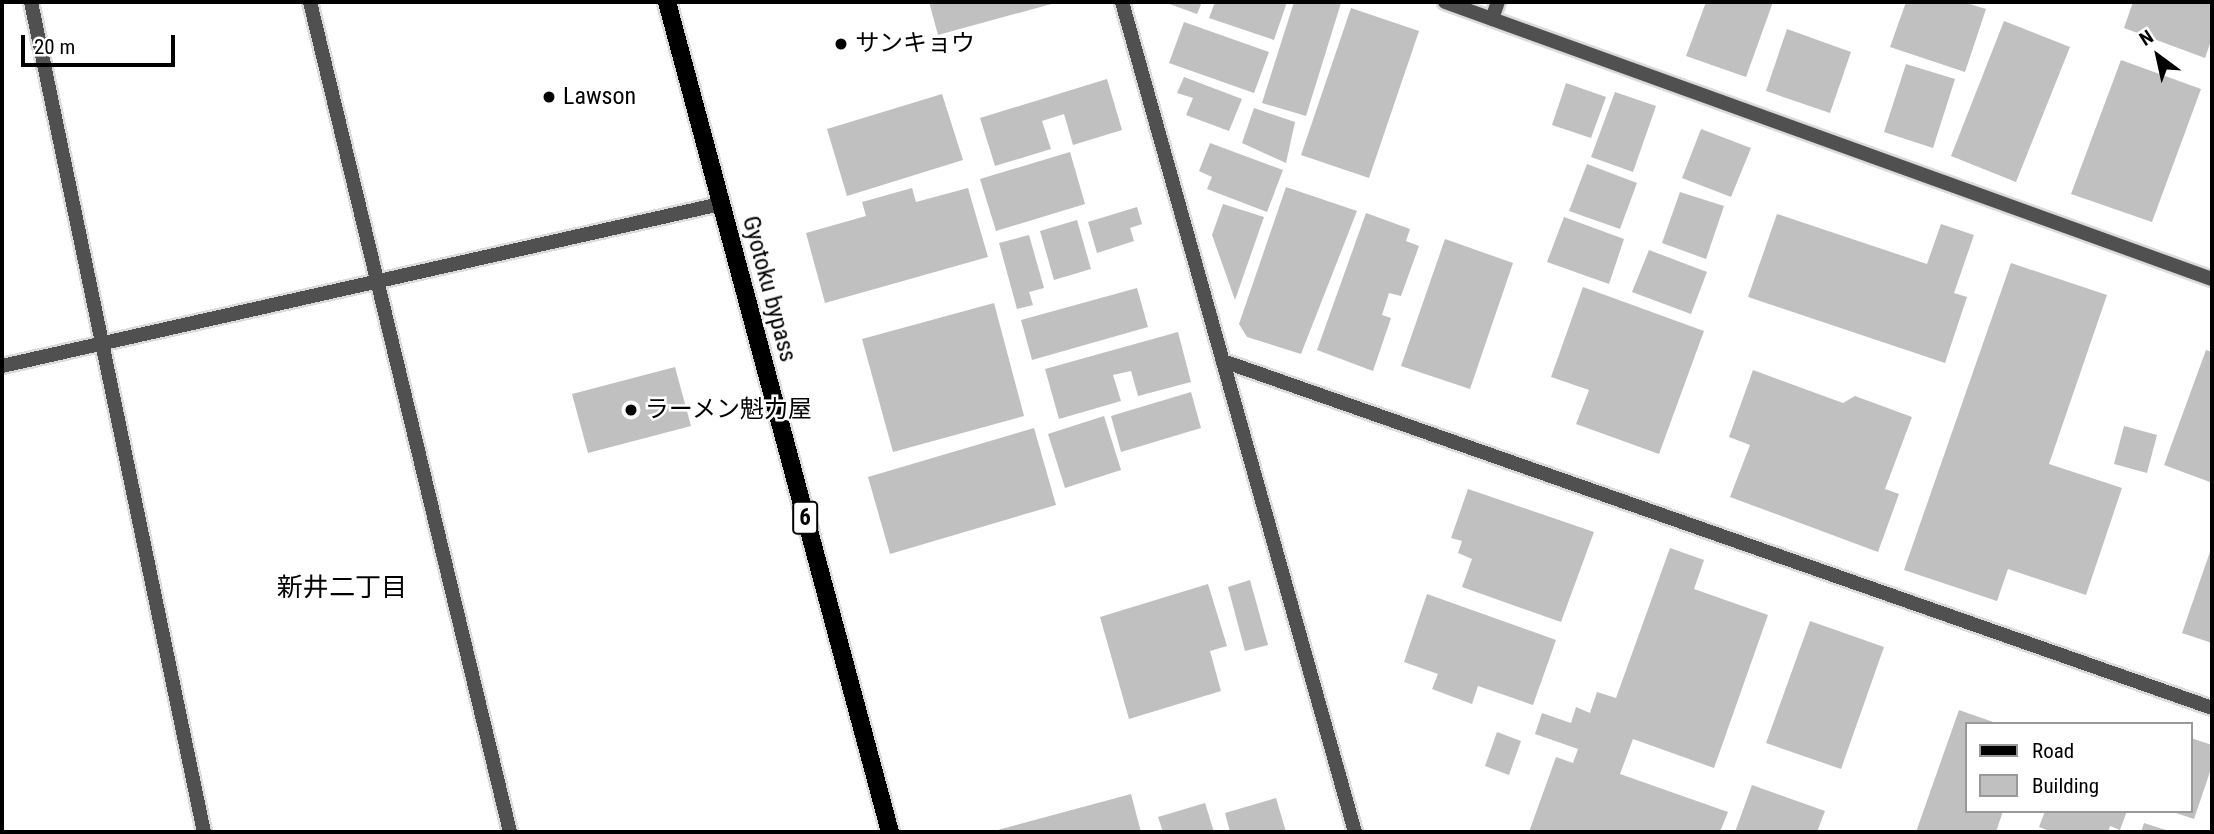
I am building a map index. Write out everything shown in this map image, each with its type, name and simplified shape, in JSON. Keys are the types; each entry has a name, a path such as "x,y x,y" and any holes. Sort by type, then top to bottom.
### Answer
{"main road":[{"name":"Gyotoku bypass","path":"667,2 890,832"}],"street":[{"path":"31,2 204,832"},
{"path":"310,2 375,281 510,832"},
{"path":"1122,2 1355,832"},
{"path":"1445,2 2212,279"},
{"path":"1492,19 1498,2"},
{"path":"2,366 102,341 720,204"},
{"path":"1223,361 2212,708"}],"building":[{"path":"929,2 1055,2 1055,3 938,35"},
{"path":"1164,2 1202,2 1197,14"},
{"path":"1215,2 1287,2 1274,40 1209,18"},
{"path":"1294,2 1341,3 1306,116 1262,103"},
{"path":"1706,2 1773,2 1746,77 1686,56"},
{"path":"1906,2 1963,2 1986,9 1965,72 1890,47"},
{"path":"2133,2 2212,2 2212,38 2205,58 2124,28"},
{"path":"1351,8 1419,31 1369,178 1301,155"},
{"path":"2004,21 2070,47 2016,182 1951,156"},
{"path":"1184,22 1269,52 1254,93 1169,63"},
{"path":"1787,29 1851,52 1830,113 1766,91"},
{"path":"2121,60 2201,89 2152,222 2071,194"},
{"path":"1906,64 1955,79 1933,148 1884,132"},
{"path":"1184,77 1242,99 1229,131 1186,115 1193,98 1177,93"},
{"path":"1107,79 1122,130 1073,145 1064,114 1042,121 1051,149 995,166 980,118"},
{"path":"1566,83 1606,97 1591,138 1552,125"},
{"path":"1615,92 1656,106 1633,172 1591,157"},
{"path":"942,94 963,160 847,196 827,129"},
{"path":"1254,108 1295,122 1286,163 1242,143"},
{"path":"1701,129 1751,148 1731,197 1682,178"},
{"path":"1210,143 1283,170 1267,212 1207,189 1212,177 1199,171"},
{"path":"1070,152 1085,204 996,231 980,179"},
{"path":"1587,164 1637,183 1620,229 1569,211"},
{"path":"1286,187 1357,211 1301,354 1247,337 1239,324"},
{"path":"912,188 916,202 968,188 988,257 825,303 806,233 866,216 862,202"},
{"path":"1680,192 1724,206 1706,259 1662,243"},
{"path":"1223,204 1264,217 1235,300 1212,235"},
{"path":"1137,207 1142,224 1130,228 1134,241 1097,253 1088,222"},
{"path":"1366,213 1410,229 1406,241 1419,246 1401,296 1389,293 1382,315 1391,318 1373,371 1317,350"},
{"path":"1777,214 1927,264 1941,224 1974,235 1954,293 1967,297 1945,363 1748,297"},
{"path":"1564,217 1624,239 1609,284 1547,262"},
{"path":"1077,220 1091,269 1054,280 1040,231"},
{"path":"1029,235 1044,288 1029,292 1033,305 1017,309 999,243"},
{"path":"1445,239 1513,263 1470,389 1401,366"},
{"path":"1649,250 1707,272 1691,314 1632,292"},
{"path":"2011,263 2107,295 2049,464 2122,488 2086,595 2008,569 1997,601 1904,570"},
{"path":"1583,287 1704,331 1659,454 1576,424 1589,390 1551,377"},
{"path":"1137,288 1148,327 1032,360 1021,320"},
{"path":"994,303 1024,416 893,452 862,339"},
{"path":"1178,332 1191,382 1138,396 1131,371 1113,375 1121,401 1059,419 1045,369"},
{"path":"2206,350 2212,352 2210,482 2164,465"},
{"name":"ラーメン魁力屋","path":"675,367 691,426 588,453 572,394"},
{"path":"1753,370 1843,403 1855,396 1912,417 1885,489 1899,494 1878,552 1730,497 1750,445 1729,437"},
{"path":"1191,392 1201,428 1121,452 1111,416"},
{"path":"1104,416 1121,470 1065,488 1048,434"},
{"path":"2124,426 2157,435 2147,473 2114,464"},
{"path":"1034,428 1056,505 890,554 868,477"},
{"path":"1468,489 1594,532 1561,622 1462,587 1472,559 1458,553 1462,541 1451,538"},
{"path":"2212,546 2212,643 2182,633"},
{"path":"1670,548 1704,560 1694,589 1768,615 1714,768 1633,739 1620,774 1728,812 1720,832 1529,832 1556,757 1573,763 1578,749 1535,734 1542,713 1571,723 1576,707 1590,713 1597,692 1616,698"},
{"path":"1250,580 1268,645 1245,651 1228,587"},
{"path":"1208,584 1227,646 1210,651 1221,691 1129,719 1100,617"},
{"path":"1427,594 1556,640 1533,705 1478,686 1472,704 1432,689 1438,674 1404,662"},
{"path":"1810,621 1884,647 1841,769 1766,743"},
{"path":"1959,710 1993,722 1966,722 1966,813 2002,813 1996,832 1916,832"},
{"path":"1497,732 1521,741 1509,775 1485,766"},
{"path":"2193,739 2212,745 2212,766 2194,819 2176,813 2193,813"},
{"path":"1752,785 1825,811 1817,832 1735,832"},
{"path":"1131,794 1141,832 994,832 994,831"},
{"path":"1276,798 1286,832 1230,832 1225,813"},
{"path":"1205,803 1214,832 1163,832 1158,817"},
{"path":"2044,813 2126,813 2120,830 2110,826 2108,832 2052,832 2039,827"},
{"path":"2144,823 2172,832 2141,832"}],"place":[{"name":"サンキョウ","path":"841,44"},
{"name":"Lawson","path":"549,97"},
{"name":"ラーメン魁力屋","path":"631,410"}],"district":[{"name":"新井二丁目","path":"342,588"}]}
